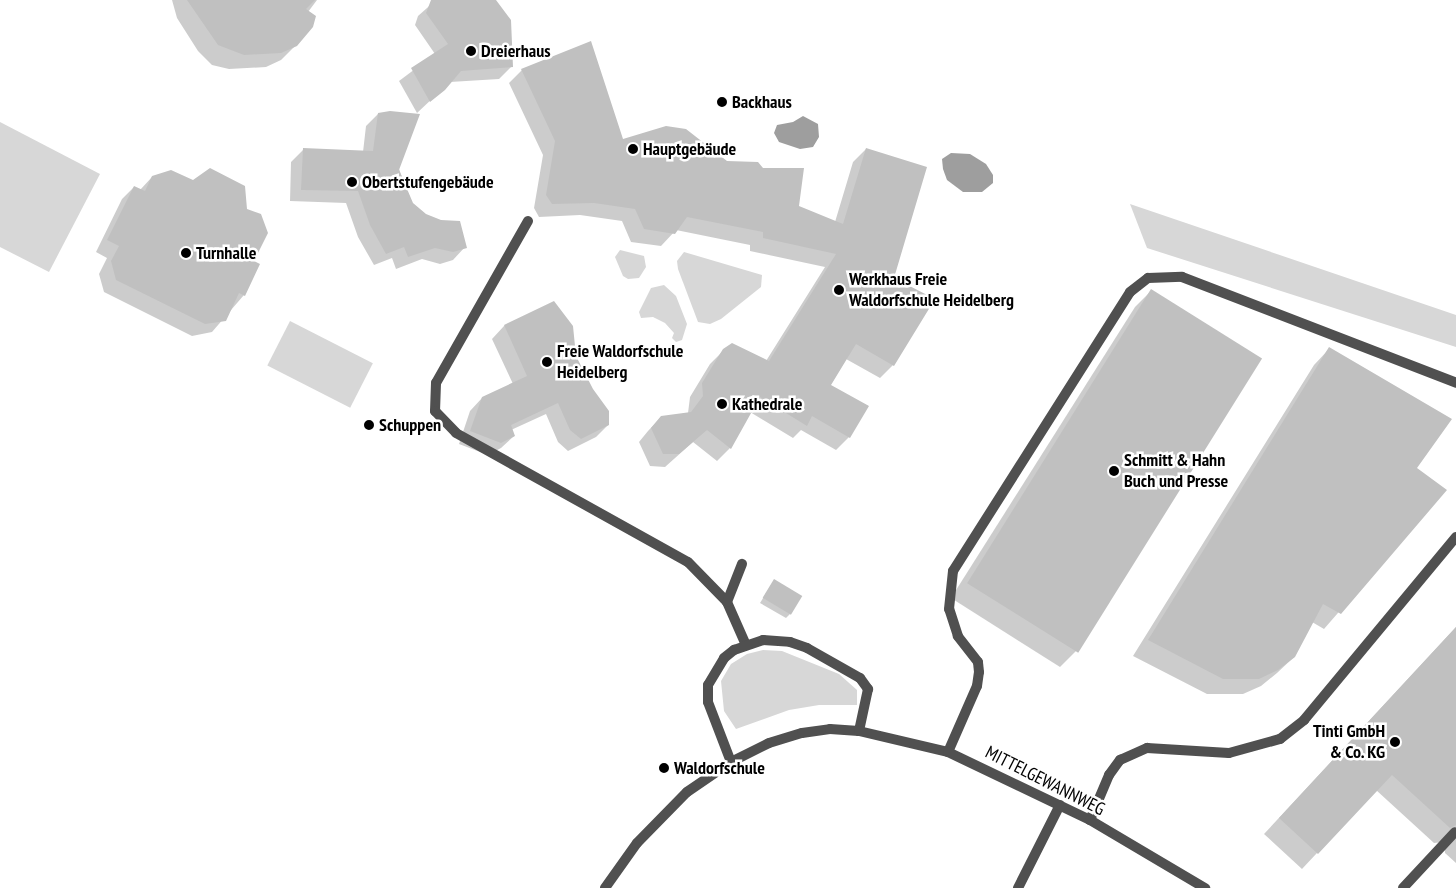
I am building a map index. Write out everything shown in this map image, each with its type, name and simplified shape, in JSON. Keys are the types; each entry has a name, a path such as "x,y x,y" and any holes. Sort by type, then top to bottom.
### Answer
{"street":[{"path":"528,221 436,383 435,411 456,433 688,562 727,602 746,646"},
{"path":"948,752 977,686 979,672 978,662 958,636 949,610 953,571 1130,292 1148,278 1182,277 1456,383"},
{"path":"1090,820 1109,775 1120,760 1140,751 1177,748 1229,753 1280,739 1304,720 1456,537"},
{"path":"727,602 742,564"},
{"path":"731,762 708,702 708,685 718,665 734,650 763,640 790,642 826,657 860,678 868,689 859,731"},
{"name":"MITTELGEWANNWEG","path":"605,888 637,843 675,804 731,762 769,743 802,733 830,730 859,731 948,752 1090,820 1205,888"},
{"path":"1018,888 1060,805"},
{"path":"1402,888 1455,832"}],"shaded area":[{"path":"803,116 818,124 819,137 813,147 800,149 779,142 774,133 777,125 793,122"},
{"path":"0,122 100,174 49,272 0,247"},
{"path":"951,153 970,154 986,164 993,175 993,183 982,192 963,192 947,180 943,169 942,159"},
{"path":"1130,204 1456,315 1456,347 1147,248"},
{"path":"620,250 644,256 646,267 639,278 628,279 623,276 615,257"},
{"path":"684,252 762,275 761,287 721,319 710,324 698,322 678,269 677,261"},
{"path":"664,285 676,296 687,324 682,340 676,342 672,338 674,333 665,323 653,317 641,318 639,312 651,288"},
{"path":"290,321 373,363 350,408 267,366"},
{"path":"763,650 782,651 839,674 857,690 857,705 819,705 789,710 736,729 724,711 721,681 731,664 747,654"}],"building":[{"path":"187,0 315,0 306,9 316,16 313,27 297,46 281,53 244,55 218,45"},
{"name":"Dreierhaus","path":"431,0 496,0 511,20 513,67 461,71 445,90 430,102 411,68 448,44 426,13"},
{"path":"591,41 623,139 666,126 686,129 727,161 758,162 763,168 804,168 799,206 843,224 866,148 927,167 894,278 935,299 894,366 856,344 831,385 869,406 850,438 812,416 807,426 760,397 731,449 707,430 679,454 663,454 651,428 661,416 691,412 703,396 702,383 723,349 732,343 769,361 836,254 763,238 763,232 687,217 675,234 644,229 635,209 594,203 552,204 546,195 555,141 521,69"},
{"name":"Obertstufengebäude","path":"390,111 420,114 399,170 413,203 426,214 441,220 460,221 467,248 453,252 435,248 408,257 404,247 386,254 370,225 358,191 301,190 303,148 373,151 378,113"},
{"name":"Turnhalle","path":"210,168 245,186 247,209 261,214 268,233 254,261 260,264 245,296 239,293 226,321 205,324 116,280 111,261 119,246 107,240 134,186 145,191 152,176 171,170 193,180"},
{"name":"Schmitt & Hahn Buch und Presse","path":"1151,289 1262,358 1078,653 967,583"},
{"path":"554,301 573,326 576,356 593,389 609,411 609,425 581,439 570,430 558,403 511,425 515,436 501,443 470,431 482,397 527,376 504,325"},
{"path":"1329,347 1452,419 1417,468 1447,490 1341,614 1323,604 1295,657 1278,670 1259,679 1223,679 1148,640"},
{"path":"774,579 802,596 791,615 763,598"},
{"name":"Tinti GmbH & Co. KG","path":"1456,627 1456,825 1450,828 1392,775 1318,854 1279,818"}],"place":[{"name":"Dreierhaus","path":"471,51"},
{"name":"Backhaus","path":"722,102"},
{"name":"Hauptgebäude","path":"633,149"},
{"name":"Obertstufengebäude","path":"352,182"},
{"name":"Turnhalle","path":"186,253"},
{"name":"Werkhaus Freie Waldorfschule Heidelberg","path":"839,290"},
{"name":"Freie Waldorfschule Heidelberg","path":"547,362"},
{"name":"Kathedrale","path":"722,404"},
{"name":"Schuppen","path":"369,425"},
{"name":"Schmitt & Hahn Buch und Presse","path":"1114,471"},
{"name":"Tinti GmbH & Co. KG","path":"1395,742"},
{"name":"Waldorfschule","path":"664,768"}]}
